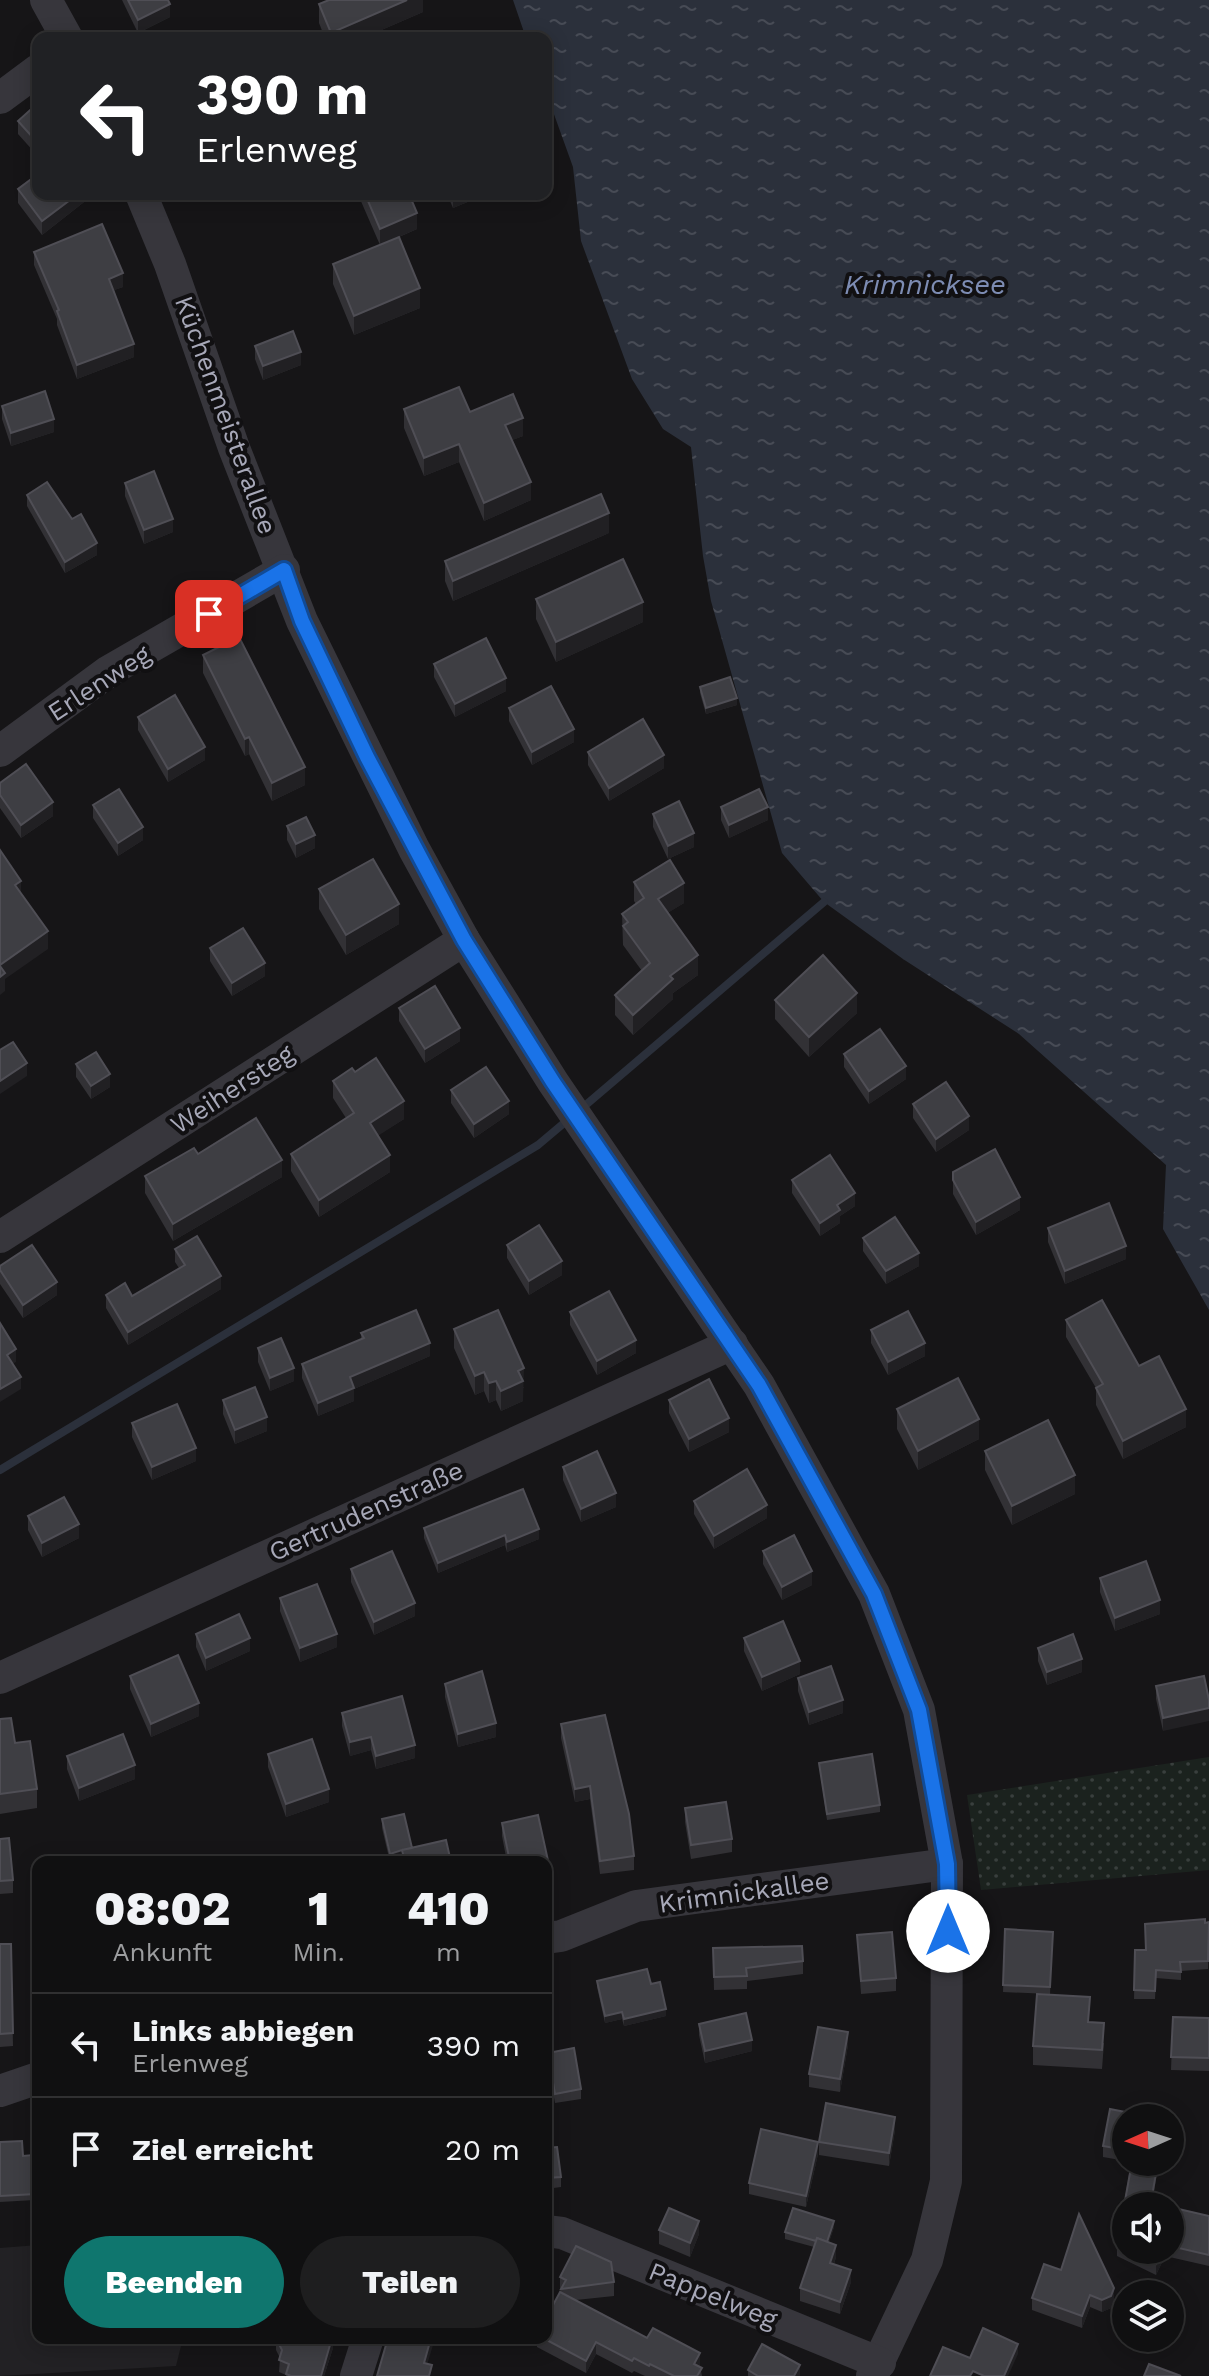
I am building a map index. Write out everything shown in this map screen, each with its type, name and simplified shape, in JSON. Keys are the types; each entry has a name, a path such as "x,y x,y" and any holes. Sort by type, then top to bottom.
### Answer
{"street":[{"path":"46,0 64,32"},
{"path":"0,98 32,74"},
{"name":"Küchenmeisterallee","path":"143,200 170,264 234,448 302,621 367,757 464,940 553,1082 759,1385 874,1594 919,1710 947,1864 946,2181 927,2260 876,2369"},
{"name":"Erlenweg","path":"0,751 109,671 284,570"},
{"name":"Weihersteg","path":"0,1237 464,940"},
{"name":"Gertrudenstraße","path":"0,1678 732,1344"},
{"name":"Krimnickallee","path":"552,1937 636,1906 947,1864"},
{"path":"0,2091 32,2080"},
{"name":"Pappelweg","path":"552,2232 562,2233 876,2369"},
{"path":"356,2376 366,2344"}],"shaded area":[{"path":"1209,1757 1209,1870 981,1890 967,1795"},
{"path":"32,2245 32,2344 182,2344 176,2366 0,2376 0,2248"}],"water":[{"name":"Krimnicksee","path":"513,0 1209,0 1209,1310 1163,1229 1166,1165 1019,1034 903,959 824,902 782,853 711,601 691,447 663,429 632,379 581,241 573,167 552,109 552,32 524,32"}],"building":[{"path":"128,0 168,0 170,4 138,20"},
{"path":"329,0 407,0 333,32 331,32 319,4"},
{"path":"32,108 32,137 18,121"},
{"path":"32,178 32,200 70,200 42,221 18,189"},
{"path":"368,200 412,200 417,213 380,229"},
{"path":"102,224 123,273 109,279 134,344 77,365 59,310 34,252"},
{"path":"399,237 420,288 354,316 333,264"},
{"path":"293,331 301,352 263,366 255,346"},
{"path":"459,387 470,412 513,394 523,418 505,425 531,482 484,503 459,444 424,458 404,409"},
{"path":"45,391 54,419 11,433 2,406"},
{"path":"154,471 173,519 144,530 125,483"},
{"path":"47,482 72,519 81,514 97,543 65,562 27,495"},
{"path":"601,494 609,513 453,581 445,561"},
{"path":"623,559 643,602 556,642 536,599"},
{"path":"239,637 305,767 272,783 249,737 245,739 203,655"},
{"path":"486,638 506,678 455,704 434,664"},
{"path":"730,677 737,698 706,708 700,687"},
{"path":"551,686 574,729 532,752 509,708"},
{"path":"175,695 205,747 168,769 138,717"},
{"path":"643,719 664,755 609,788 588,752"},
{"path":"26,764 53,802 21,825 0,795 0,783"},
{"path":"119,789 143,827 118,843 93,805"},
{"path":"759,789 768,807 729,825 721,807"},
{"path":"679,801 694,833 668,846 653,814"},
{"path":"306,817 315,835 296,844 287,826"},
{"path":"0,850 21,881 15,885 48,931 0,965"},
{"path":"373,859 399,904 346,935 319,889"},
{"path":"670,860 684,883 658,899 698,955 670,976 673,979 633,1015 615,995 650,963 623,926 628,922 622,914 644,898 634,882"},
{"path":"243,928 265,963 232,983 210,948"},
{"path":"823,955 857,993 809,1037 775,1000"},
{"path":"435,986 460,1028 425,1049 399,1008"},
{"path":"880,1029 906,1066 869,1091 844,1054"},
{"path":"13,1042 27,1063 0,1081 0,1050"},
{"path":"96,1052 110,1074 91,1086 76,1064"},
{"path":"376,1058 404,1101 370,1123 390,1155 319,1200 291,1154 354,1113 333,1081 352,1068 355,1072"},
{"path":"486,1067 509,1101 474,1124 451,1090"},
{"path":"946,1082 969,1116 936,1139 913,1104"},
{"path":"256,1118 282,1160 173,1224 145,1176 194,1148 198,1154"},
{"path":"995,1149 1020,1197 976,1222 953,1180 953,1172"},
{"path":"830,1155 855,1193 837,1205 840,1210 820,1223 792,1180"},
{"path":"1109,1203 1126,1246 1065,1271 1048,1228"},
{"path":"895,1217 919,1253 886,1271 863,1238"},
{"path":"539,1225 562,1261 529,1281 507,1245"},
{"path":"197,1236 221,1276 128,1332 106,1295 125,1283 132,1296 185,1265 175,1249"},
{"path":"32,1245 57,1282 23,1305 0,1266"},
{"path":"609,1291 636,1340 597,1361 570,1312"},
{"path":"1102,1300 1139,1366 1159,1356 1186,1409 1123,1441 1096,1388 1103,1384 1066,1320"},
{"path":"416,1310 430,1343 350,1377 354,1388 318,1403 302,1364 364,1338 361,1333"},
{"path":"498,1310 524,1368 518,1371 523,1381 501,1391 496,1381 489,1383 484,1372 475,1376 454,1329"},
{"path":"908,1311 925,1343 888,1362 871,1330"},
{"path":"0,1323 16,1349 7,1355 21,1377 0,1389"},
{"path":"281,1338 294,1368 270,1378 258,1348"},
{"path":"958,1378 979,1419 918,1451 897,1409"},
{"path":"709,1379 729,1418 689,1439 669,1400"},
{"path":"255,1387 267,1417 235,1430 223,1400"},
{"path":"177,1404 196,1448 152,1467 132,1423"},
{"path":"1048,1420 1075,1475 1012,1506 985,1451"},
{"path":"597,1451 616,1493 581,1509 563,1467"},
{"path":"747,1469 767,1505 714,1536 694,1501"},
{"path":"523,1489 539,1529 507,1542 505,1535 438,1563 424,1528"},
{"path":"64,1497 79,1524 42,1543 28,1516"},
{"path":"794,1535 812,1571 782,1587 763,1551"},
{"path":"392,1551 415,1603 374,1622 351,1569"},
{"path":"1146,1561 1160,1600 1115,1618 1100,1578"},
{"path":"317,1584 337,1634 300,1648 280,1598"},
{"path":"239,1614 250,1638 206,1658 196,1634"},
{"path":"783,1621 800,1661 762,1677 744,1638"},
{"path":"1073,1634 1082,1659 1047,1672 1038,1648"},
{"path":"178,1655 199,1703 151,1724 130,1676"},
{"path":"831,1666 843,1700 809,1712 798,1678"},
{"path":"482,1671 496,1723 458,1734 445,1684"},
{"path":"1204,1676 1209,1708 1163,1718 1156,1686"},
{"path":"402,1696 415,1745 376,1756 371,1737 350,1742 342,1713"},
{"path":"605,1715 629,1814 634,1856 600,1861 590,1786 575,1789 561,1724"},
{"path":"11,1718 15,1743 30,1741 37,1789 0,1794 0,1719"},
{"path":"123,1734 135,1765 79,1788 67,1756"},
{"path":"312,1739 329,1789 286,1804 268,1754"},
{"path":"872,1754 880,1805 827,1814 819,1763"},
{"path":"726,1802 732,1839 691,1845 685,1808"},
{"path":"404,1814 412,1848 446,1840 450,1856 404,1856 402,1850 390,1854 382,1819"},
{"path":"538,1815 547,1856 509,1856 502,1823"},
{"path":"9,1838 13,1880 0,1881 0,1839"},
{"path":"1205,1919 1205,1923 1209,1922 1208,1961 1180,1962 1181,1972 1156,1970 1155,1991 1134,1990 1135,1950 1146,1950 1145,1924"},
{"path":"1005,1929 1053,1932 1050,1987 1003,1985"},
{"path":"892,1932 896,1978 861,1981 857,1935"},
{"path":"0,1944 11,1944 13,2033 0,2034"},
{"path":"802,1946 803,1961 746,1968 747,1976 714,1977 713,1948"},
{"path":"647,1969 651,1984 660,1982 666,2009 624,2019 622,2012 605,2016 597,1981"},
{"path":"1037,1994 1090,1997 1088,2022 1104,2023 1102,2050 1033,2046"},
{"path":"746,2013 752,2040 705,2051 699,2024"},
{"path":"1173,2017 1209,2018 1209,2058 1171,2057"},
{"path":"818,2027 848,2032 840,2079 809,2074"},
{"path":"574,2048 581,2089 555,2094 552,2052"},
{"path":"826,2103 895,2117 889,2153 819,2142"},
{"path":"1110,2109 1112,2109 1112,2148 1103,2146"},
{"path":"761,2129 818,2142 806,2196 749,2183"},
{"path":"22,2141 23,2156 32,2155 32,2194 0,2196 0,2142"},
{"path":"552,2147 557,2147 561,2177 552,2178"},
{"path":"1129,2176 1156,2176 1153,2192 1127,2192"},
{"path":"669,2208 699,2221 690,2243 659,2230"},
{"path":"793,2208 834,2221 827,2242 785,2232"},
{"path":"1184,2210 1209,2216 1209,2255 1184,2249"},
{"path":"1079,2214 1112,2284 1111,2296 1102,2300 1090,2295 1082,2316 1032,2298 1044,2264 1061,2270"},
{"path":"817,2238 836,2245 830,2263 851,2270 840,2302 800,2288"},
{"path":"576,2246 611,2262 614,2282 561,2289 566,2280 560,2277"},
{"path":"560,2292 647,2338 653,2328 700,2353 694,2364 702,2368 697,2376 674,2376 634,2358 632,2361 596,2342 586,2361 552,2343 552,2307"},
{"path":"983,2328 1018,2344 1004,2376 984,2376 973,2371 970,2376 930,2376 943,2347 970,2358"},
{"path":"279,2344 330,2344 321,2376 286,2374 289,2364 279,2360 282,2350"},
{"path":"386,2344 429,2344 424,2363 432,2365 429,2376 377,2376"},
{"path":"762,2344 800,2365 794,2376 758,2376 748,2370"},
{"path":"1149,2364 1181,2376 1144,2376"}],"waterway":[{"path":"581,1109 824,902"},
{"path":"0,1470 538,1145 570,1118"}],"route":[{"path":"209,614 284,570 302,621 367,757 464,940 553,1082 759,1385 874,1594 919,1710 947,1864 948,1931"}]}
